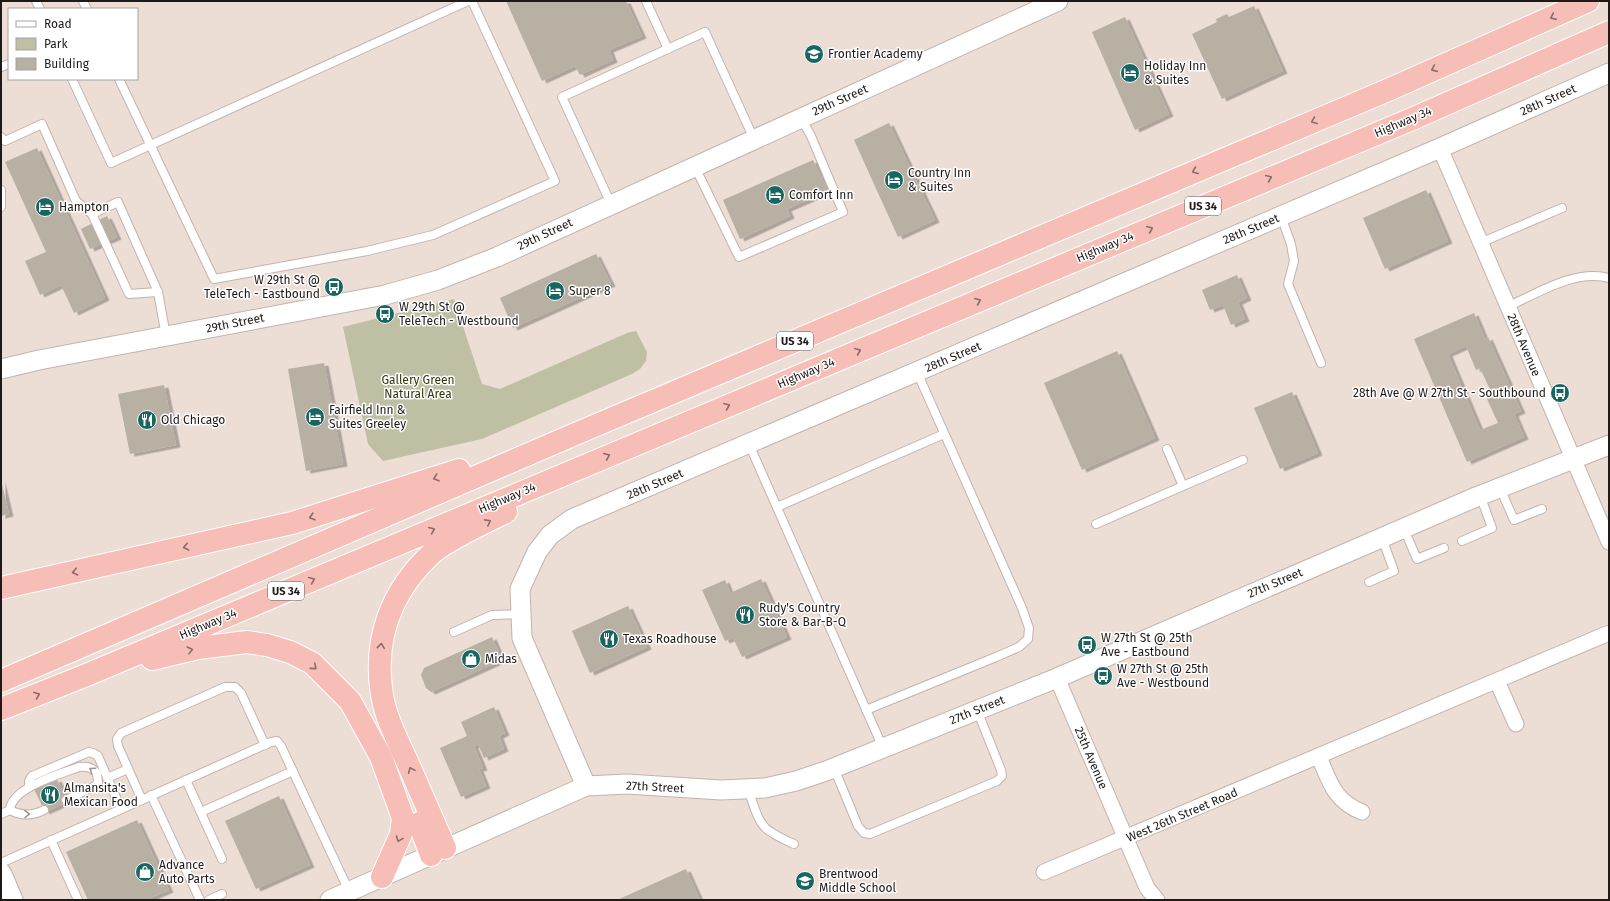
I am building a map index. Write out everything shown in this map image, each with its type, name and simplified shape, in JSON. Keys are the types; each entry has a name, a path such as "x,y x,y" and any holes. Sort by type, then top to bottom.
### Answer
{"highway":[{"name":"US 34","path":"1,682 580,432 1388,90 1588,1"},
{"name":"Highway 34","path":"1,709 84,676 1412,119 1609,32"},
{"path":"1,588 292,523 412,486 527,446 580,432"},
{"path":"438,851 382,696 380,667 384,625 402,590 413,574 433,552 503,514 546,494 571,471"},
{"path":"84,676 198,648 247,642 267,645 290,652 312,663 350,701 381,757 403,818 403,826 396,848 382,877"},
{"path":"381,757 396,776 438,851"}],"main road":[{"path":"1,874 12,900"}],"street":[{"name":"29th Street","path":"1,369 39,360 384,295 438,280 497,257 695,165 1058,1"},
{"name":"28th Street","path":"586,786 522,638 520,589 536,552 550,535 572,519 1440,148 1609,73"},
{"name":"28th Avenue","path":"1440,148 1609,542"},
{"name":"27th Street","path":"330,900 586,786 627,784 722,790 765,788 796,781 834,768 1057,678 1480,495 1572,458 1609,445"},
{"name":"West 26th Street Road","path":"1044,872 1126,839 1609,633"},
{"name":"25th Avenue","path":"1057,678 1147,888 1157,900"},
{"path":"1497,681 1516,724"},
{"path":"1319,757 1336,795 1352,808 1362,812"}],"lane":[{"path":"72,80 111,163 468,1"},
{"path":"119,80 214,279 367,251 433,235 555,181 472,1"},
{"path":"646,1 668,49"},
{"path":"611,204 562,97 705,32 754,139"},
{"path":"695,165 739,257 843,212 811,136 801,118"},
{"path":"1,137 5,141 42,124 76,201 92,214 128,294 158,292"},
{"path":"1,190 1,207"},
{"path":"92,214 118,202 158,292 166,336"},
{"path":"1480,243 1562,208"},
{"path":"1281,216 1291,244 1294,261 1288,284 1321,362"},
{"path":"1507,307 1580,277 1596,275 1609,278"},
{"path":"866,710 1019,647 1028,639 1029,628 1022,608 917,372"},
{"path":"777,507 944,434"},
{"path":"749,444 883,748"},
{"path":"1168,449 1183,486"},
{"path":"1096,524 1243,460"},
{"path":"1500,488 1514,520 1542,509"},
{"path":"1462,541 1492,528 1480,495"},
{"path":"1403,528 1417,559 1444,548"},
{"path":"1369,582 1394,571 1381,537"},
{"path":"454,632 492,615 521,614"},
{"path":"142,800 118,746 117,739 121,733 225,687 235,687 241,693 265,744"},
{"path":"834,768 858,826 864,833 870,834 997,781 1002,776 977,710"},
{"path":"1,863 265,744 277,741 293,771 349,891"},
{"path":"29,787 29,781 32,776 88,752 93,752 98,756 121,809"},
{"path":"1,814 10,810 14,798 29,787 79,767 87,766 97,773 98,783 95,786 66,800"},
{"path":"107,778 128,769"},
{"path":"201,812 293,771"},
{"path":"186,780 222,859"},
{"path":"748,789 758,820 765,829 794,844"},
{"path":"152,795 200,900"},
{"path":"10,810 21,815 31,815 44,810"},
{"path":"51,840 78,900"},
{"path":"209,900 222,894"}],"green space":[{"name":"Gallery Green Natural Area","path":"454,299 482,384 500,389 627,333 636,331 647,352 646,361 640,369 632,374 482,439 383,461 368,444 343,327"}],"building":[{"path":"506,1 626,1 642,36 609,50 613,60 580,75 575,66 542,81"},
{"path":"1254,6 1283,71 1222,99 1192,34 1217,22 1216,19 1227,14 1229,17"},
{"name":"Holiday Inn & Suites","path":"1125,17 1169,114 1135,130 1092,32"},
{"name":"Country Inn & Suites","path":"889,123 935,220 898,237 854,140"},
{"name":"Hampton","path":"37,148 105,298 74,313 61,285 40,295 25,261 46,252 5,162"},
{"name":"Comfort Inn","path":"813,160 828,191 787,209 790,216 740,239 723,200"},
{"path":"1426,190 1448,241 1385,269 1363,218"},
{"path":"107,216 117,237 90,249 81,229"},
{"name":"Super 8","path":"596,254 611,284 513,328 500,298"},
{"path":"1237,275 1247,298 1238,302 1245,319 1231,325 1223,305 1210,310 1202,290"},
{"path":"1474,313 1485,339 1488,337 1521,411 1514,414 1524,437 1467,462 1414,339","holes":["1466,346 1476,370 1480,368 1493,396 1487,399 1498,423 1480,430 1448,354"]},
{"path":"1117,351 1155,438 1082,470 1044,383"},
{"name":"Fairfield Inn & Suites Greeley","path":"324,363 343,464 306,471 288,369"},
{"name":"Old Chicago","path":"164,385 176,445 130,454 118,394"},
{"path":"1292,392 1318,453 1280,469 1254,408"},
{"path":"1,480 9,514 1,516"},
{"name":"Rudy's Country Store & Bar-B-Q","path":"761,579 787,637 742,657 733,638 725,641 702,590 725,580 730,593"},
{"name":"Texas Roadhouse","path":"628,606 647,647 590,673 572,631"},
{"path":"492,637 502,660 431,692 426,688 421,675 424,668"},
{"path":"494,707 505,733 499,736 504,749 484,758 478,744 474,746 483,768 479,769 486,786 461,797 440,748 467,736 461,722"},
{"name":"Almansita's Mexican Food","path":"57,779 67,802 45,812 34,789"},
{"path":"279,796 310,865 256,889 225,821"},
{"path":"137,820 169,890 146,900 88,900 66,852"},
{"path":"686,869 700,900 617,900"}],"place":[{"name":"Frontier Academy","path":"814,54"},
{"name":"Holiday Inn & Suites","path":"1130,73"},
{"name":"Country Inn & Suites","path":"894,180"},
{"name":"Comfort Inn","path":"775,195"},
{"name":"Hampton","path":"45,207"},
{"name":"W 29th St @ TeleTech - Eastbound","path":"334,287"},
{"name":"Super 8","path":"555,291"},
{"name":"W 29th St @ TeleTech - Westbound","path":"385,314"},
{"name":"28th Ave @ W 27th St - Southbound","path":"1560,393"},
{"name":"Fairfield Inn & Suites Greeley","path":"315,417"},
{"name":"Old Chicago","path":"147,420"},
{"name":"Rudy's Country Store & Bar-B-Q","path":"745,615"},
{"name":"Texas Roadhouse","path":"609,639"},
{"name":"W 27th St @ 25th Ave - Eastbound","path":"1087,645"},
{"name":"Midas","path":"471,659"},
{"name":"W 27th St @ 25th Ave - Westbound","path":"1103,676"},
{"name":"Almansita's Mexican Food","path":"50,795"},
{"name":"Advance Auto Parts","path":"145,872"},
{"name":"Brentwood Middle School","path":"805,881"}]}
